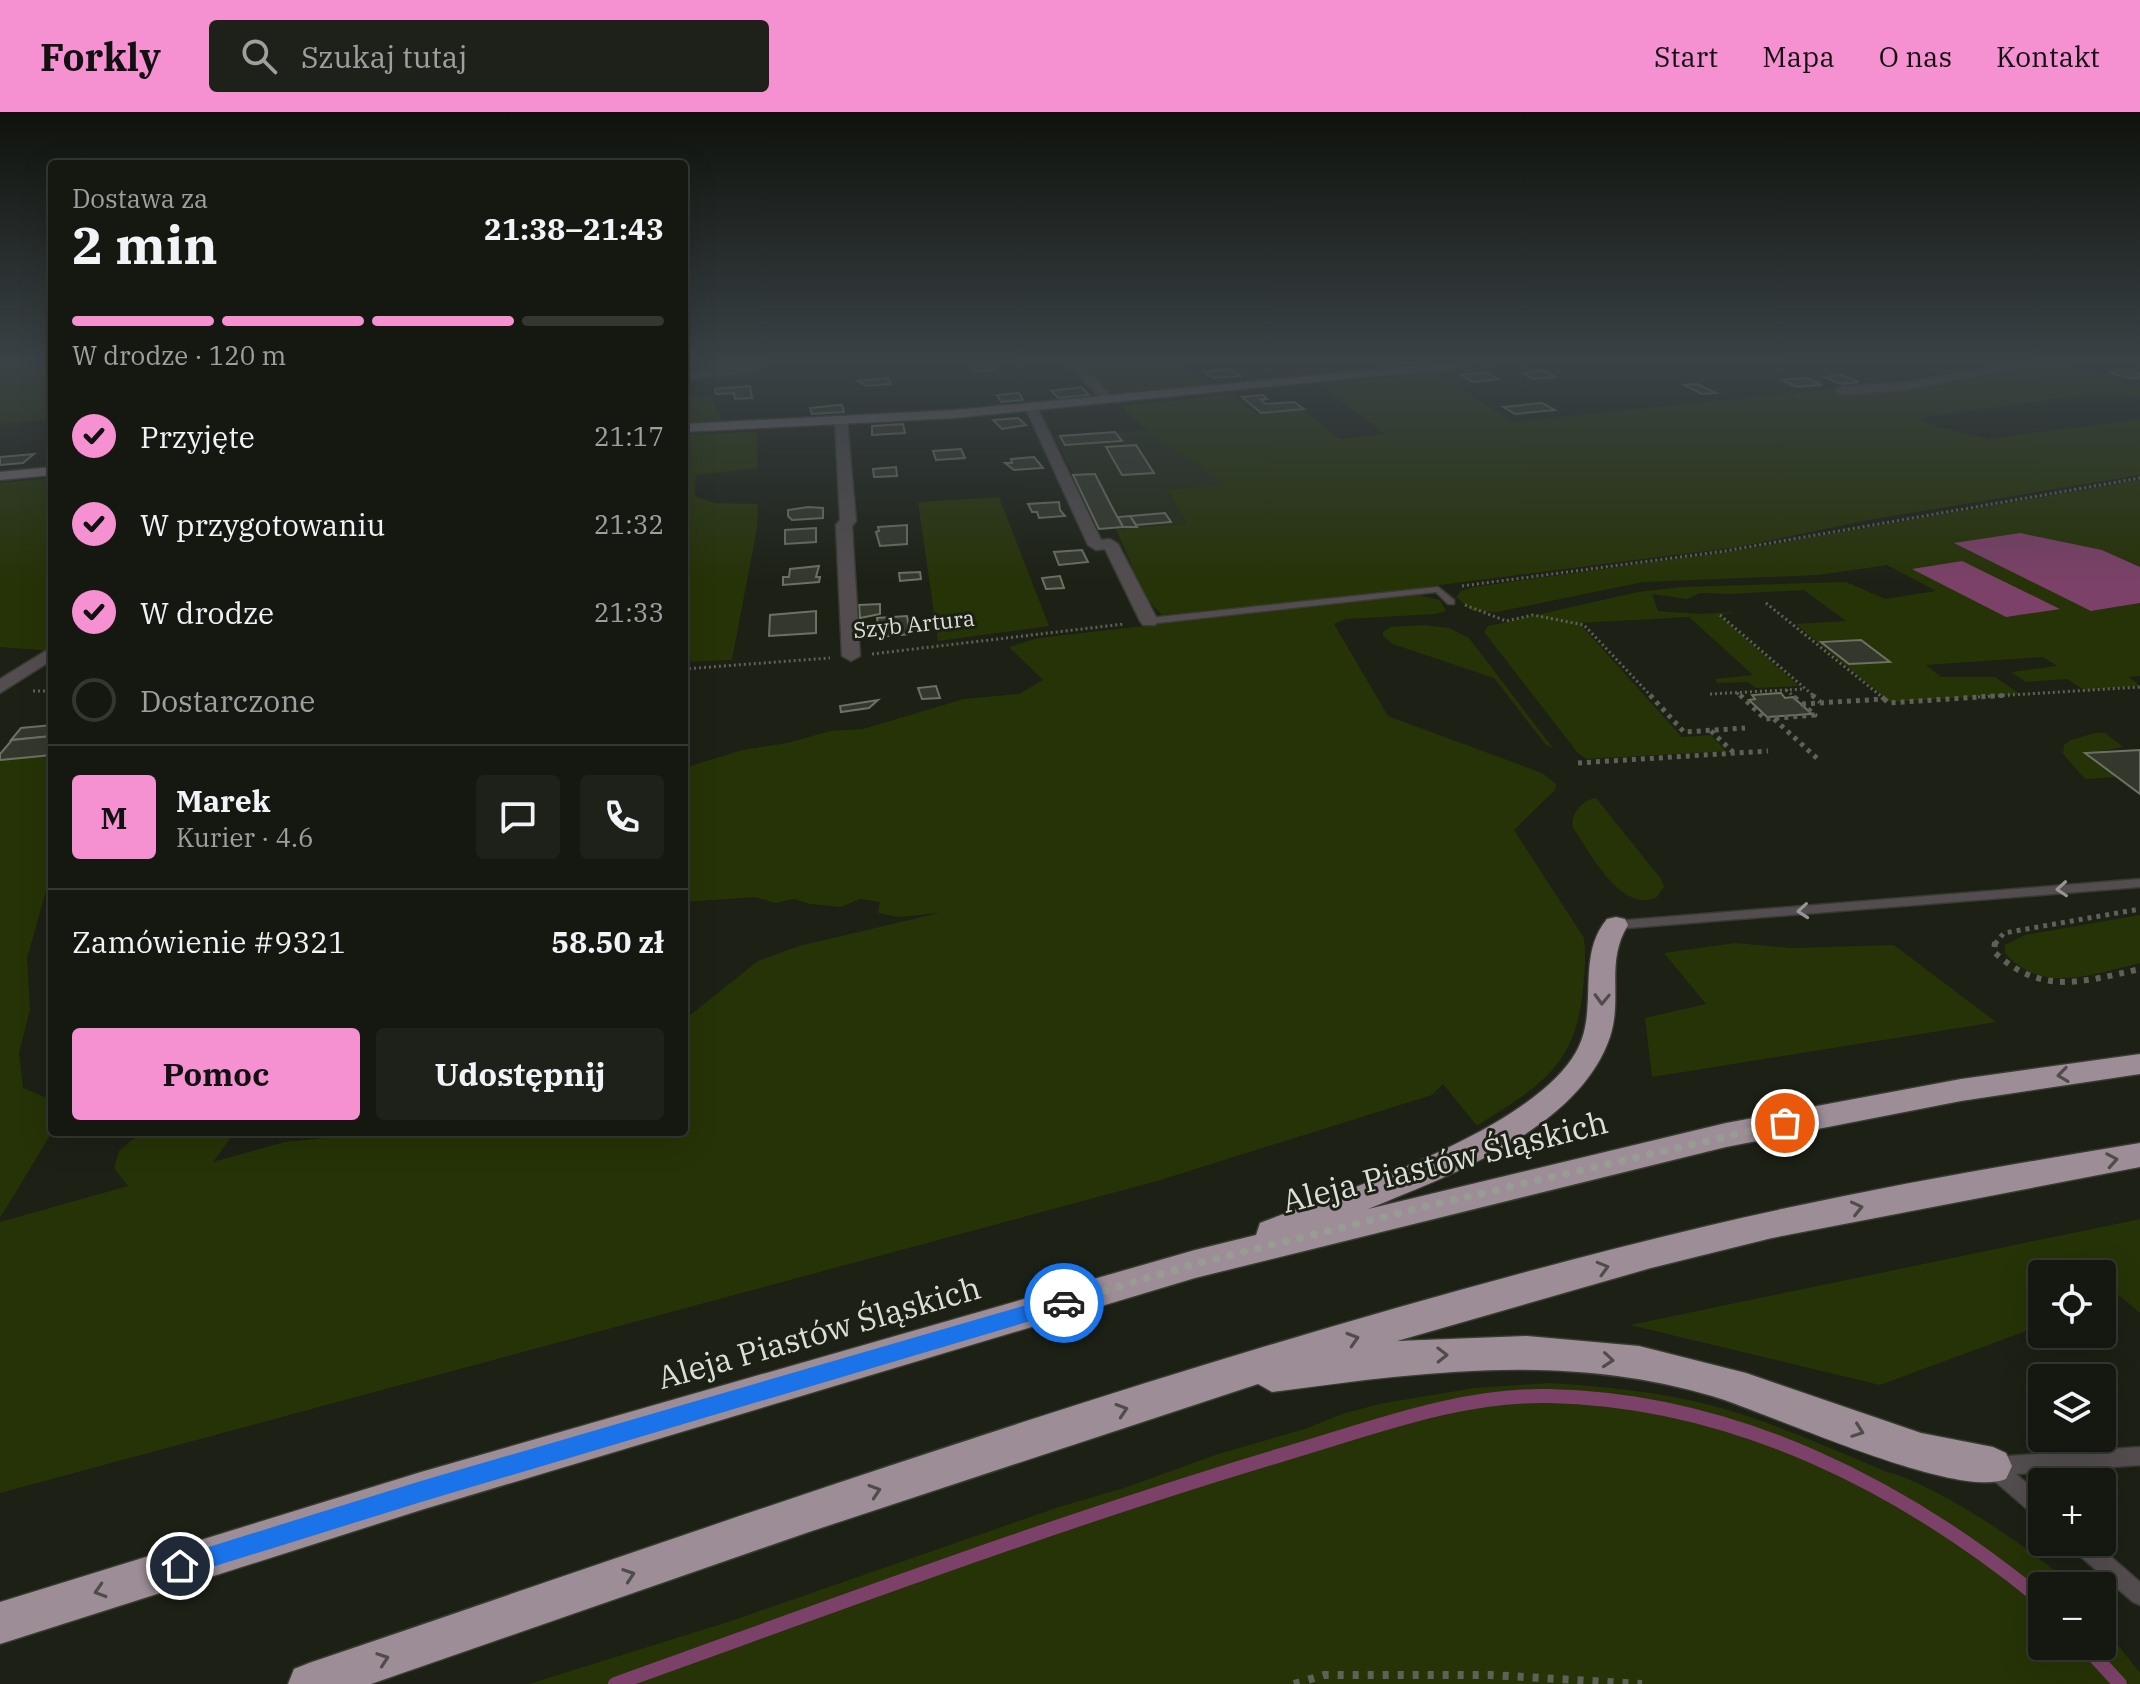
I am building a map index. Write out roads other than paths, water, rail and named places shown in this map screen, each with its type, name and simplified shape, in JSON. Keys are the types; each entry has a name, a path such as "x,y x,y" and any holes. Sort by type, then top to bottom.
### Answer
{"highway":[{"path":"1195,1264 1457,1156 1512,1127 1552,1100 1584,1063 1601,1020 1605,946 1616,925"},
{"name":"Aleja Piastów Śląskich","path":"0,1623 436,1487 1195,1264 1726,1135 1961,1090 2140,1064"},
{"path":"309,1684 854,1497 1198,1385 1656,1253 1924,1193 2140,1155"},
{"path":"1198,1385 1417,1356 1531,1353 1635,1362 1710,1378 1948,1462 1993,1466"}],"street":[{"path":"842,437 848,521 844,525 851,656"},
{"path":"1045,437 1096,545 1110,544 1149,621"},
{"path":"0,476 48,471"},
{"path":"0,687 48,655"}],"lane":[{"path":"1149,621 1438,589 1451,602"},
{"path":"1616,925 2140,883"},
{"path":"1993,1466 2140,1456"},
{"path":"1993,1466 2028,1497"},
{"path":"2095,1556 2140,1595"}],"waterway":[{"path":"615,1684 946,1565 1197,1481 1413,1415 1515,1397 1618,1401 1684,1413 1749,1432 1812,1456 1873,1486 1932,1520 2028,1589"},
{"path":"2098,1660 2120,1684"}]}
